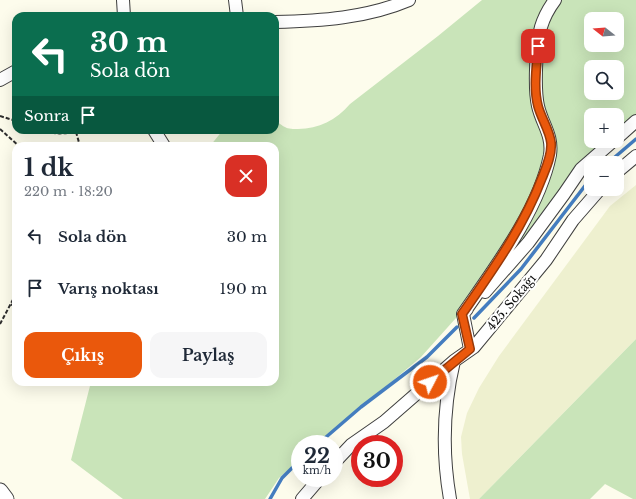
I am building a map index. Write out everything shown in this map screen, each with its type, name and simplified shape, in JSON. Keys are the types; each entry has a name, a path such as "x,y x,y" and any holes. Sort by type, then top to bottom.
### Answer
{"street":[{"path":"123,0 124,12"},
{"path":"235,0 236,12"},
{"path":"279,22 348,17 386,8 409,0"},
{"path":"470,349 462,314 518,230 536,195 547,165 551,143 538,105 536,78 541,27 547,11 555,0"},
{"path":"0,80 12,73"},
{"path":"624,132 636,121"},
{"path":"462,314 486,292 528,243 581,169 605,148"},
{"path":"624,166 636,156"},
{"name":"425. Sokağı","path":"343,453 351,445 384,422 454,361 474,347 546,260 573,220 594,196"},
{"path":"450,499 445,450 444,418 449,381 454,361"},
{"path":"302,499 312,487"},
{"path":"0,491 6,499"}],"path":[{"path":"0,116 12,120"},
{"path":"0,129 15,142"},
{"path":"0,324 12,302"}],"green space":[{"path":"482,0 636,0 636,116 624,127 624,108 584,108 584,148 603,148 597,156 584,156 584,171 544,220 421,357 329,435 291,435 291,468 279,478 265,499 123,499 71,460 90,386 279,386 279,142 213,142 220,134 279,134 279,123 288,128 306,129 327,122 345,110 350,104"},
{"path":"636,185 636,339 479,499 470,499 462,454 461,437 467,413 479,388 499,356 610,206"},
{"path":"636,339 636,499 633,499 605,484 590,499 479,499"}],"waterway":[{"path":"616,156 636,139"},
{"path":"474,318 521,269 584,187"},
{"path":"328,435 361,407 427,357 457,327"},
{"path":"270,499 282,478 291,469"}],"route":[{"path":"430,382 470,349 462,314 518,230 536,195 547,165 551,143 540,114 536,96 538,46"}]}
